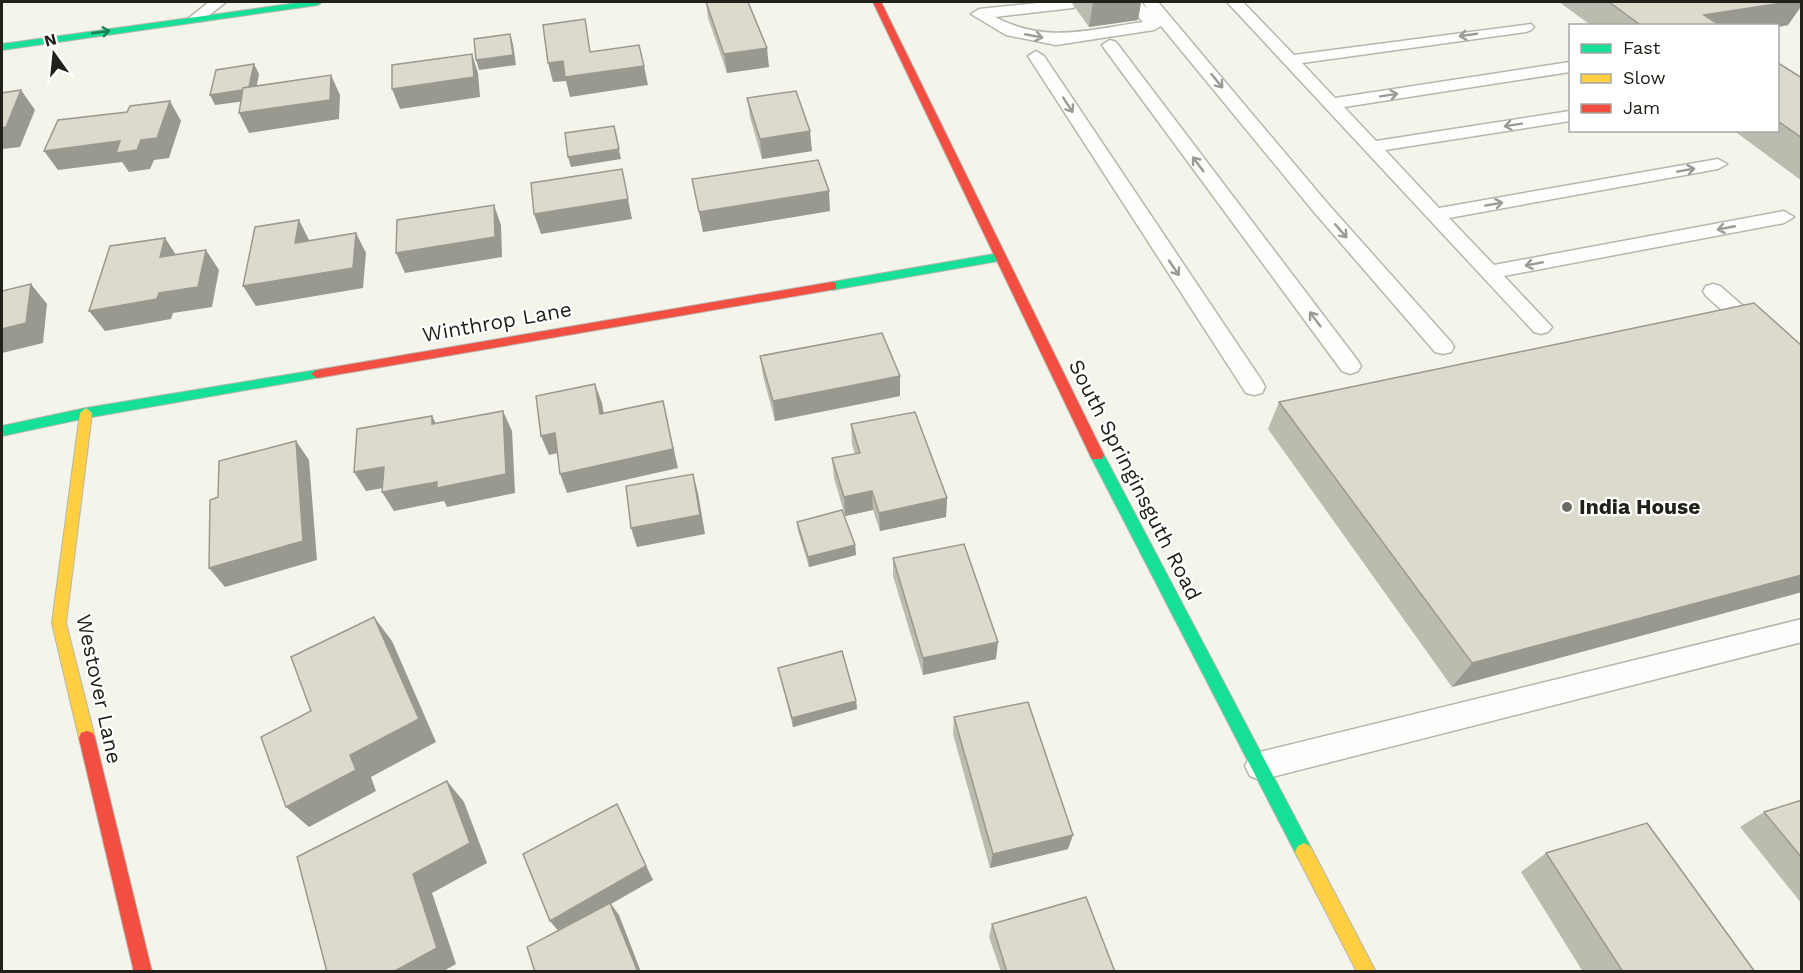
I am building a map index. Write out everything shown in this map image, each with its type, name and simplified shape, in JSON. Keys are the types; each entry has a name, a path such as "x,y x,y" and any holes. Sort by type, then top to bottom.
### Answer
{"street":[{"path":"2,47 318,2"},
{"name":"South Springinsguth Road","path":"877,2 1080,423 1367,972"},
{"name":"Winthrop Lane","path":"2,431 86,412 1000,257"},
{"name":"Westover Lane","path":"86,412 59,623 143,972"}],"lane":[{"path":"197,18 218,2"},
{"path":"976,8 1012,32 1056,40 1154,25 1133,2"},
{"path":"1150,2 1321,208 1443,347"},
{"path":"1235,2 1540,327"},
{"path":"976,8 1073,3"},
{"path":"1290,60 1526,27"},
{"path":"1110,45 1350,366"},
{"path":"1036,56 1254,387"},
{"path":"1332,104 1569,67"},
{"path":"1372,147 1569,116"},
{"path":"1436,214 1718,164"},
{"path":"1490,272 1784,218"},
{"path":"1713,291 1802,370"},
{"path":"1260,766 1802,630"}],"building":[{"path":"706,2 748,2 767,48 724,54"},
{"path":"1609,2 1789,2 1704,15 1718,24 1639,24"},
{"path":"585,19 590,52 639,45 644,66 565,77 563,61 548,63 543,25"},
{"path":"510,34 513,55 476,60 474,39"},
{"path":"472,54 474,77 392,89 392,65"},
{"path":"254,64 249,87 210,95 216,70"},
{"path":"1779,64 1802,78 1802,138 1779,122"},
{"path":"331,75 330,100 239,113 243,88"},
{"path":"21,90 6,127 2,128 2,93"},
{"path":"796,91 810,131 760,139 747,98"},
{"path":"170,101 157,138 141,140 137,150 116,153 120,141 44,151 58,120 127,112 130,106"},
{"path":"614,126 619,149 568,157 565,133"},
{"path":"818,160 829,191 699,212 692,179"},
{"path":"622,169 628,199 534,214 531,183"},
{"path":"494,205 495,237 396,253 397,220"},
{"path":"299,220 295,243 356,233 353,268 243,286 255,227"},
{"path":"165,238 160,257 206,250 198,287 159,293 157,299 89,311 110,246"},
{"path":"31,284 26,323 2,329 2,291"},
{"path":"1754,303 1802,346 1802,575 1472,663 1279,402"},
{"path":"882,333 900,376 773,401 760,356"},
{"path":"595,384 600,414 663,401 673,449 560,474 555,433 541,436 536,396"},
{"path":"503,411 506,474 437,488 437,482 382,492 384,467 354,472 357,429 432,416 432,424"},
{"path":"915,412 947,498 879,513 872,491 844,497 832,458 860,453 851,424"},
{"path":"296,441 303,541 209,568 210,500 218,497 219,461"},
{"path":"693,474 700,515 631,528 626,486"},
{"path":"842,510 855,545 808,557 797,522"},
{"path":"964,544 998,642 923,658 893,558"},
{"path":"374,617 419,719 350,755 356,770 286,807 261,737 311,711 291,657"},
{"path":"842,651 856,701 792,718 778,668"},
{"path":"1028,702 1073,835 993,854 954,717"},
{"path":"447,781 470,843 413,874 437,948 393,972 327,972 297,857"},
{"path":"1802,800 1802,858 1764,812"},
{"path":"617,804 646,866 550,921 523,854"},
{"path":"1647,823 1755,972 1623,972 1546,853"},
{"path":"1086,897 1115,972 1007,972 992,924"},
{"path":"610,903 638,972 535,972 527,947"}],"traffic: fast":[{"path":"2,47 318,2"},
{"path":"832,286 1000,257"},
{"path":"2,431 86,413 317,374"},
{"path":"1097,455 1304,852"}],"traffic: slow":[{"path":"86,413 59,623 87,738"},
{"path":"1304,852 1367,972"}],"traffic: jam":[{"path":"877,2 1097,455"},
{"path":"317,374 832,286"},
{"path":"87,738 143,972"}],"place":[{"name":"India House","path":"1567,507"}]}
